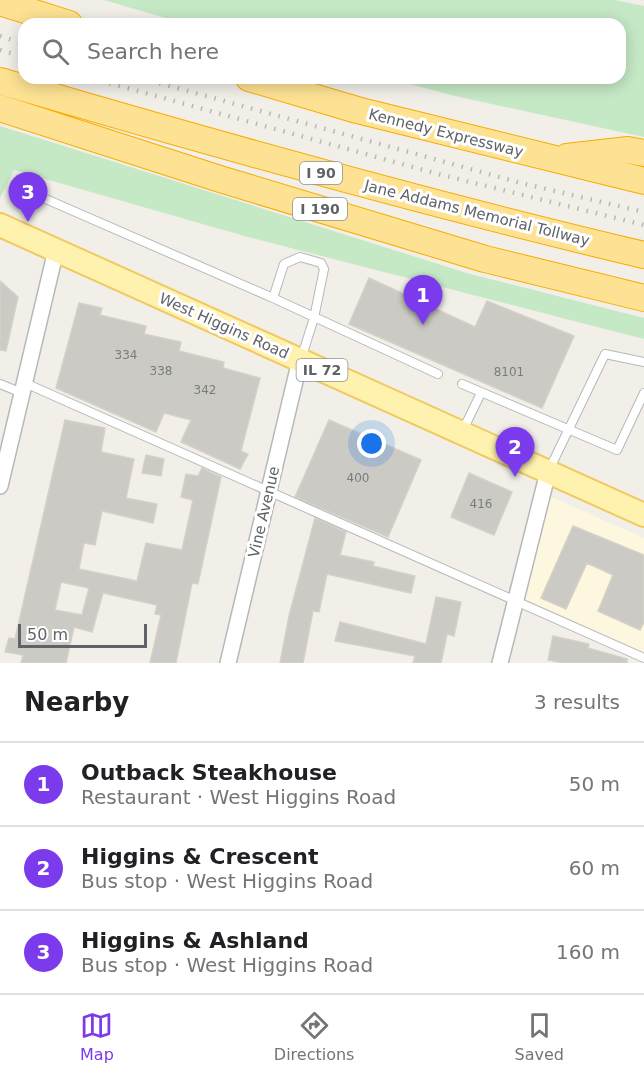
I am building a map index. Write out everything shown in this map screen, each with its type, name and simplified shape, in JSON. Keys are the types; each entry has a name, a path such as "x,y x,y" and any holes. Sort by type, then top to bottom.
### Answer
{"highway":[{"path":"0,2 50,18"},
{"name":"Jane Addams Memorial Tollway","path":"0,81 287,164 478,215 644,255"},
{"name":"Kennedy Expressway","path":"269,84 357,110 547,159 644,181"},
{"name":"I 190","path":"0,108 220,179 485,259 644,298"},
{"path":"547,159 628,150 644,153"}],"main road":[{"name":"West Higgins Road","path":"0,225 644,515"}],"street":[{"path":"0,486 56,250"},
{"name":"Vine Avenue","path":"228,663 300,360"},
{"path":"500,663 548,472"}],"lane":[{"path":"32,193 273,298 438,374"},
{"path":"273,298 284,264 300,257 321,263 324,269 314,318 300,360"},
{"path":"548,472 604,354 644,362"},
{"path":"0,384 23,388 516,600 644,658"},
{"path":"462,384 617,450 644,393"},
{"path":"462,433 481,393"}],"shaded area":[{"path":"538,491 644,538 644,661 513,603"}],"green space":[{"path":"104,0 615,0 644,6 644,137 410,84 626,84 626,18 166,18"},
{"path":"0,126 470,274 644,318 644,339 248,237 14,170 0,198"}],"building":[{"path":"369,278 475,327 487,301 574,336 542,408 349,324"},
{"path":"0,281 18,297 6,351 0,350"},
{"path":"79,303 102,308 100,315 146,326 144,334 181,342 179,351 224,362 223,368 260,378 241,451 248,454 240,469 181,442 191,420 164,413 156,432 56,388"},
{"path":"65,420 105,428 101,452 134,459 126,498 157,504 153,523 102,511 95,545 84,543 79,569 137,581 146,543 182,550 193,500 181,497 186,474 198,476 202,468 221,477 198,584 192,583 176,663 150,663 161,615 155,614 157,605 103,593 92,632 74,627 66,663 21,663 23,655 5,652 9,638 15,639","holes":["61,582 89,588 82,615 55,610"]},
{"path":"329,420 421,460 388,537 295,497"},
{"path":"146,455 164,459 161,476 142,473"},
{"path":"469,473 512,492 494,535 451,517"},
{"path":"315,518 346,532 340,555 374,562 373,566 415,576 411,593 327,574 319,612 313,611 303,663 280,663 289,616"},
{"path":"573,526 644,555 644,622 640,630 598,611 613,575 587,563 566,609 541,598"},
{"path":"436,597 461,602 454,636 447,634 441,663 413,663 415,656 335,641 340,622 426,644"},
{"path":"553,636 589,644 588,648 627,659 627,663 564,663 548,660"}],"railway":[{"path":"0,36 18,42"},
{"path":"0,50 18,55"},
{"path":"113,84 438,174 644,225"},
{"path":"163,84 521,183 644,212"}],"place":[{"name":"Higgins & Ashland","path":"28,222"},
{"name":"Outback Steakhouse","path":"423,325"},
{"name":"Higgins & Crescent","path":"515,477"}]}
